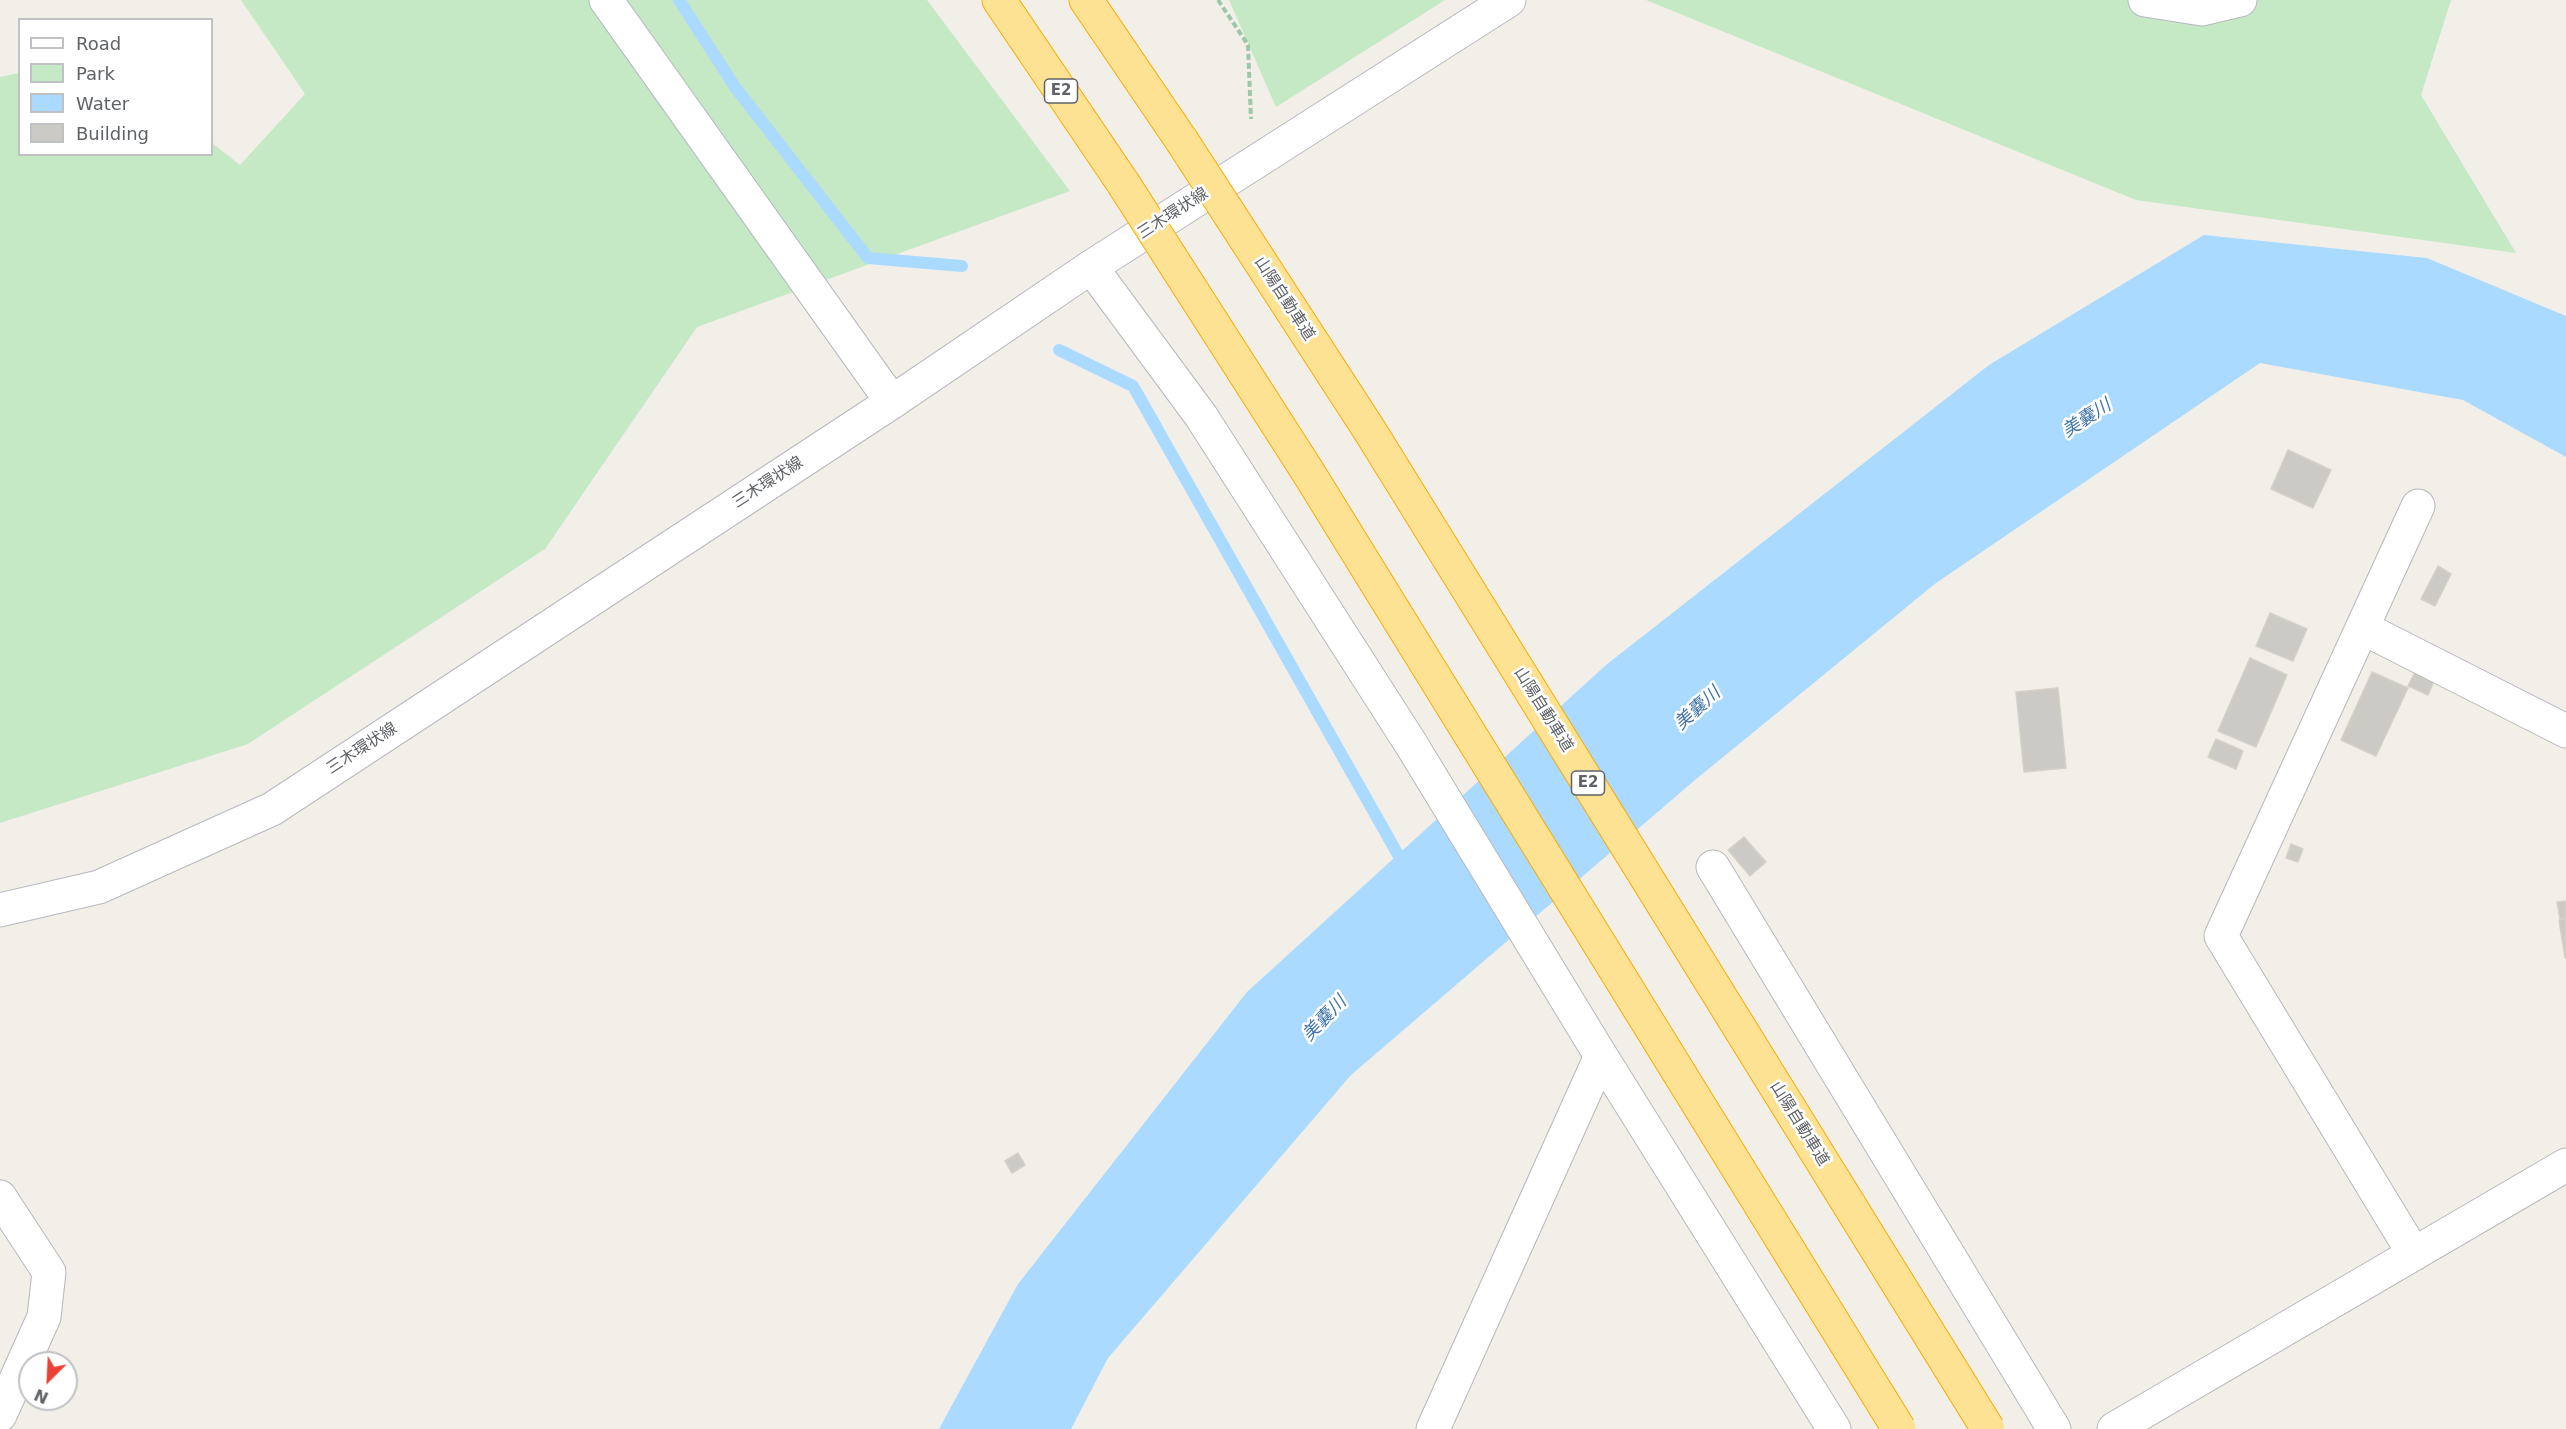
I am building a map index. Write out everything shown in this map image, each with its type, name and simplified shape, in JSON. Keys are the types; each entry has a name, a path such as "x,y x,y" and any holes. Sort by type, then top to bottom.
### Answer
{"highway":[{"name":"E2","path":"999,0 1123,183 1308,472 1899,1429"},
{"name":"山陽自動車道","path":"1086,0 1182,141 1370,431 1988,1429"}],"street":[{"path":"606,0 892,402"},
{"name":"三木環状線","path":"0,910 99,887 272,808 892,402 1091,267 1509,0"},
{"path":"2145,0 2202,9 2240,0"},
{"path":"1091,267 1201,416 1411,744 1601,1056 1834,1429"},
{"path":"2414,1254 2221,936 2418,506"},
{"path":"2363,628 2566,731"},
{"path":"1713,867 2054,1429"},
{"path":"1433,1429 1601,1056"},
{"path":"2114,1429 2566,1165"},
{"path":"0,1197 49,1272 44,1317 0,1415"}],"path":[{"path":"1218,0 1248,45 1252,127 1260,158"}],"green space":[{"path":"241,0 927,0 1070,191 697,327 545,549 248,744 0,823 0,77 18,73 18,156 213,156 213,144 240,165 305,94"},
{"path":"1229,0 1445,0 1276,107"},
{"path":"1646,0 2451,0 2421,95 2516,253 2136,200"}],"water":[{"name":"美嚢川","path":"2204,235 2427,258 2566,316 2566,457 2463,400 2260,363 1936,583 1695,780 1351,1075 1108,1358 1071,1429 939,1429 1018,1284 1247,992 1606,665 1989,365"}],"building":[{"path":"2288,450 2331,470 2313,508 2271,489"},
{"path":"2438,566 2451,574 2435,606 2421,599"},
{"path":"2270,613 2307,629 2293,661 2256,646"},
{"path":"2250,658 2287,675 2256,747 2218,731"},
{"path":"2372,672 2408,688 2376,756 2341,740"},
{"path":"2415,672 2434,681 2428,695 2408,686"},
{"path":"2058,688 2066,768 2024,772 2016,692"},
{"path":"2216,739 2243,751 2236,769 2208,757"},
{"path":"1744,837 1766,862 1750,876 1728,850"},
{"path":"2291,844 2303,849 2298,862 2286,858"},
{"path":"2566,901 2566,918 2560,919 2557,902"},
{"path":"2566,918 2566,958 2565,958 2559,920"},
{"path":"1018,1153 1025,1165 1012,1173 1005,1161"}],"waterway":[{"path":"679,0 735,87 868,258 962,266"},
{"path":"1059,350 1133,386 1405,867"}]}
